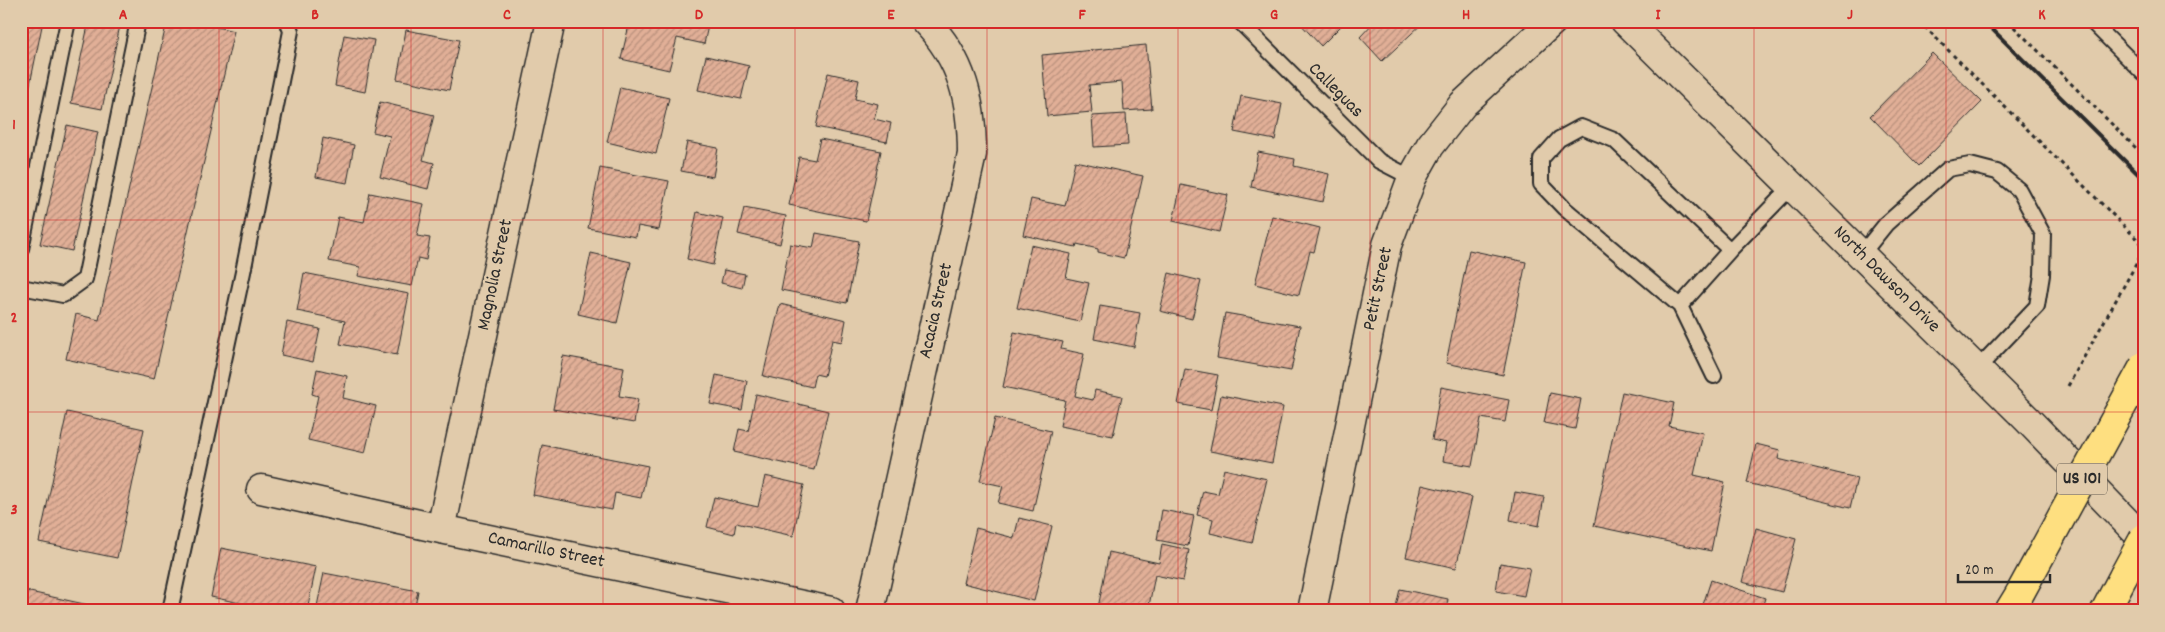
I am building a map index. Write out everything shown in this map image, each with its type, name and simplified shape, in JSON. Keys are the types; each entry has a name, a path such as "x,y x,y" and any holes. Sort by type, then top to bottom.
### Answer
{"highway":[{"name":"US 101","path":"2014,602 2144,366"},
{"path":"2105,611 2144,539"},
{"path":"2124,574 2144,548"}],"street":[{"name":"Magnolia Street","path":"441,529 551,21"},
{"name":"Acacia Street","path":"870,611 972,154 972,120 964,86 951,55 925,21"},
{"name":"Petit Street","path":"1312,611 1387,245 1412,178 1430,146 1463,104 1553,21"},
{"name":"North Dawson Drive","path":"1625,21 1977,369 2144,539"},
{"name":"Camarillo Street","path":"261,488 441,529 831,611"}],"lane":[{"path":"21,249 68,21"},
{"path":"21,287 63,295 85,279 138,21"},
{"path":"170,611 243,272 291,31 288,21"},
{"name":"Calleguas","path":"1239,21 1379,161 1412,178"},
{"path":"2091,21 2144,74"},
{"path":"1714,376 1680,306 1564,208 1541,184 1541,159 1559,139 1580,127 1614,140 1730,250"},
{"path":"1861,255 1886,224 1948,170 1970,165 1997,172 2019,190 2043,234 2042,275 2037,306 1977,369"},
{"path":"1680,306 1730,250 1792,186"}],"path":[{"path":"1919,21 2144,246"},
{"path":"2008,21 2144,156"},
{"path":"2068,386 2144,250"}],"building":[{"path":"21,21 43,21 21,128"},
{"path":"89,21 121,21 102,109 71,103"},
{"path":"167,21 192,21 234,31 154,379 66,359 76,314 99,320"},
{"path":"630,21 709,21 704,44 677,38 669,70 621,59"},
{"path":"1298,21 1346,21 1321,46"},
{"path":"1375,21 1425,21 1382,61 1360,37"},
{"path":"406,30 459,40 449,90 397,79"},
{"path":"344,35 374,40 365,92 335,86"},
{"path":"1146,45 1152,109 1124,111 1122,82 1089,85 1092,112 1047,116 1042,55"},
{"path":"1932,53 1982,102 1919,166 1870,116"},
{"path":"706,56 749,66 741,99 698,90"},
{"path":"828,73 859,80 855,99 878,104 874,119 891,123 887,142 816,127"},
{"path":"620,87 669,98 656,154 607,142"},
{"path":"1241,96 1282,104 1275,140 1234,132"},
{"path":"380,102 434,115 423,160 434,163 428,189 380,177 390,136 373,132"},
{"path":"1126,114 1128,145 1094,147 1092,116"},
{"path":"67,125 98,132 72,251 40,244"},
{"path":"323,138 354,145 347,183 316,177"},
{"path":"820,139 881,151 866,221 789,205 799,157 815,160"},
{"path":"687,142 718,148 713,177 681,171"},
{"path":"1258,152 1295,159 1294,166 1329,174 1323,202 1251,187"},
{"path":"1075,161 1143,176 1124,258 1098,252 1098,249 1077,244 1076,247 1023,235 1031,199 1065,206"},
{"path":"600,168 669,181 659,230 638,226 636,237 588,228"},
{"path":"1181,185 1228,195 1219,232 1173,221"},
{"path":"370,193 424,204 417,236 430,238 426,260 418,258 412,286 358,276 360,267 329,261 338,217 364,222"},
{"path":"744,208 786,216 780,244 738,234"},
{"path":"697,212 723,218 713,265 687,259"},
{"path":"1272,216 1320,228 1314,252 1310,251 1299,295 1255,284"},
{"path":"816,233 859,241 847,303 781,290 790,244 813,248"},
{"path":"1031,245 1071,254 1066,278 1089,283 1080,322 1017,308"},
{"path":"1469,250 1526,262 1503,375 1446,363"},
{"path":"591,253 631,262 617,323 578,314"},
{"path":"724,270 745,274 742,288 721,283"},
{"path":"304,273 409,294 397,355 340,344 345,321 297,311"},
{"path":"1169,273 1201,281 1192,319 1160,311"},
{"path":"780,304 846,320 842,342 832,340 824,376 815,374 812,387 763,376"},
{"path":"1100,306 1140,313 1134,347 1094,339"},
{"path":"1225,313 1300,326 1291,371 1217,358"},
{"path":"287,322 320,329 313,362 281,355"},
{"path":"1014,332 1063,342 1061,349 1084,354 1075,396 1093,400 1095,390 1122,396 1113,436 1060,426 1065,400 1003,387"},
{"path":"563,356 624,367 619,396 638,399 634,423 553,409"},
{"path":"317,369 347,376 343,398 376,406 365,453 308,440 318,396 312,394"},
{"path":"1185,369 1218,375 1211,410 1178,404"},
{"path":"716,375 747,381 742,410 710,404"},
{"path":"1441,387 1509,400 1505,422 1481,418 1472,466 1443,461 1446,443 1432,440"},
{"path":"1622,392 1674,403 1669,426 1703,433 1694,475 1725,482 1711,551 1594,526"},
{"path":"1550,393 1581,399 1575,429 1544,423"},
{"path":"756,394 828,411 814,470 734,452 739,429 748,431"},
{"path":"1221,395 1283,407 1272,463 1210,451"},
{"path":"67,412 144,429 117,558 39,542"},
{"path":"995,418 1051,431 1033,511 998,503 1003,486 980,481"},
{"path":"1756,444 1780,450 1778,459 1857,478 1850,508 1747,483"},
{"path":"542,445 648,466 641,498 615,493 612,510 533,495"},
{"path":"1224,469 1267,479 1252,543 1210,533 1213,519 1197,515 1203,491 1218,494"},
{"path":"765,476 804,485 793,536 736,523 734,534 707,527 714,497 758,507"},
{"path":"1422,485 1472,497 1456,568 1406,557"},
{"path":"1515,492 1544,497 1539,526 1510,520"},
{"path":"1162,510 1194,516 1188,546 1157,540"},
{"path":"1019,518 1052,526 1034,601 963,583 976,528 1014,538"},
{"path":"21,521 25,522 21,542"},
{"path":"1756,528 1796,539 1782,592 1742,582"},
{"path":"1162,544 1189,550 1183,581 1155,575 1148,611 1112,611 1098,608 1109,552 1159,563"},
{"path":"221,548 316,567 307,611 279,611 211,597"},
{"path":"1500,563 1530,568 1524,596 1496,591"},
{"path":"324,573 418,591 414,611 316,611"},
{"path":"1711,580 1765,598 1761,611 1701,611"},
{"path":"1400,589 1448,599 1446,611 1395,611"},
{"path":"21,590 93,606 92,611 21,611"},
{"path":"480,606 504,611 479,611"}],"railway":[{"path":"1984,21 2144,180"}]}
